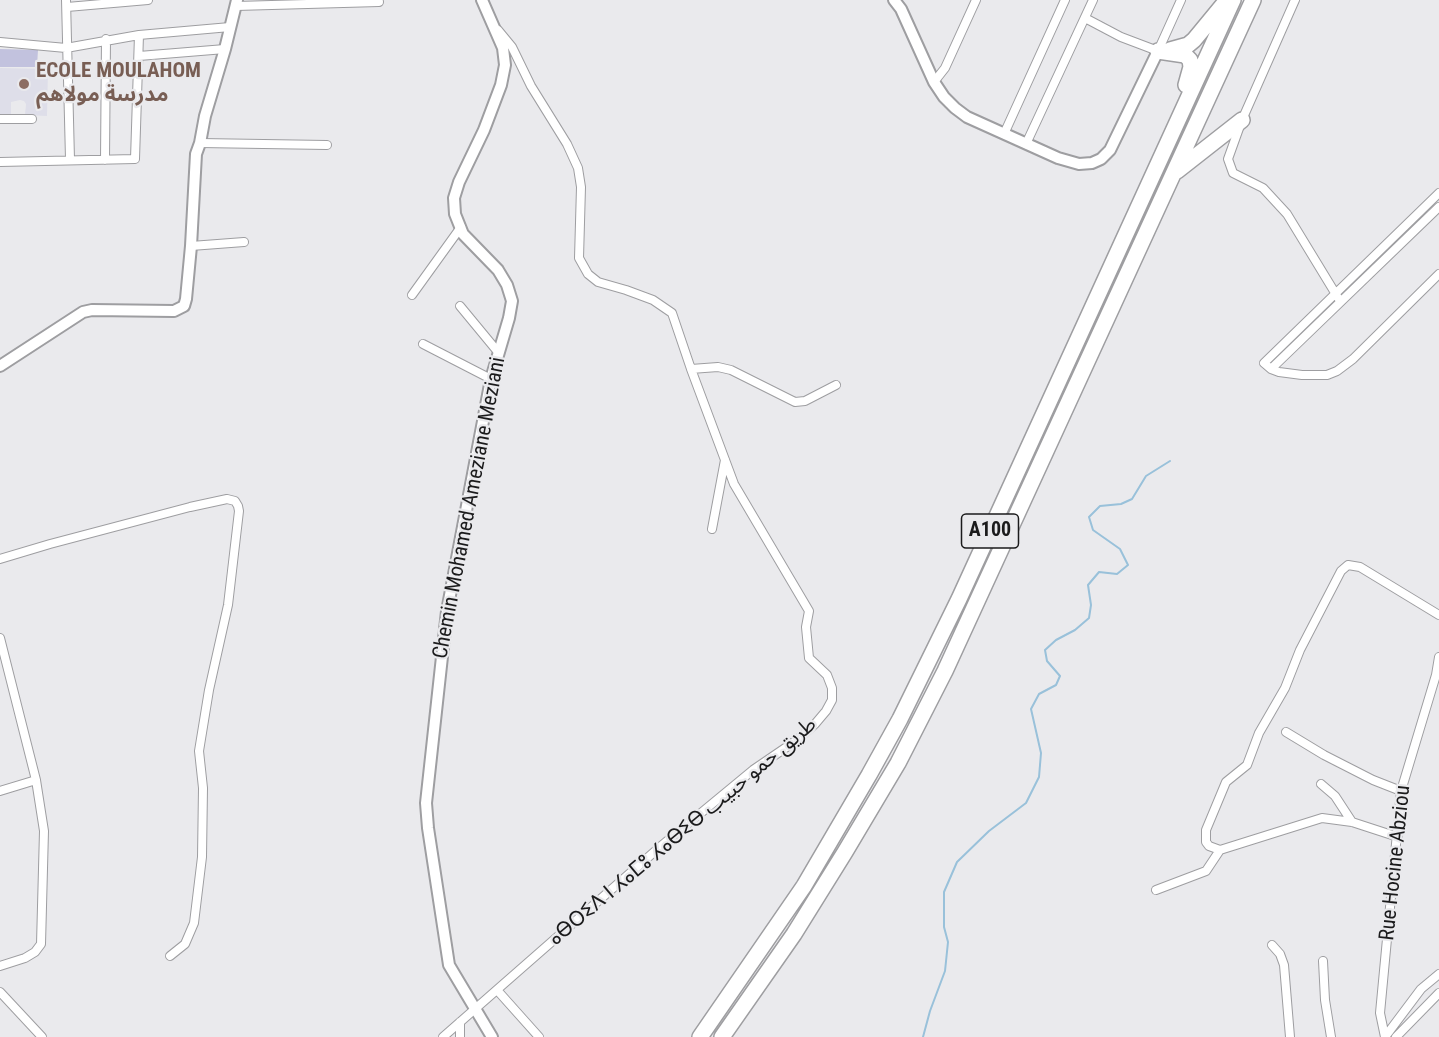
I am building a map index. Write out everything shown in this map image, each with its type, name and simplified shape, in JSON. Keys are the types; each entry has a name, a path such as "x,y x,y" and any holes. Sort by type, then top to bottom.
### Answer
{"highway":[{"path":"1158,51 1178,49 1188,45 1227,0"},
{"name":"A100","path":"700,1037 804,886 900,719 959,599 1233,0"},
{"name":"A100","path":"722,1037 821,891 884,787 921,720 970,621 1253,0"},
{"path":"1158,51 1185,54 1190,60 1191,67 1177,121"},
{"path":"1174,173 1242,120"}],"main road":[{"name":"Chemin Mohamed Ameziane Meziani","path":"482,0 503,48 505,65 501,85 484,130 459,183 454,198 455,214 463,234 498,270 507,285 512,301 491,379 447,611 426,803 449,964 492,1037"},
{"path":"894,0 901,9 934,82 944,97 967,117 1058,158 1079,164 1092,164 1110,150 1158,51"},
{"path":"0,366 83,312 92,310 174,311 182,308 186,299 191,246 196,154 237,3"}],"street":[{"path":"70,159 66,4 148,0"},
{"path":"934,82 945,69 976,0"},
{"path":"1004,134 1065,0"},
{"path":"1026,144 1093,0"},
{"path":"1085,18 1121,37 1158,51 1181,0"},
{"path":"1295,0 1228,154 1230,169 1237,176 1263,189 1283,209 1340,301"},
{"path":"237,3 379,2"},
{"name":"ⴰⴱⵔⵉⴷ ⵏ ⵃⴰⵎⵓ ⵃⴰⴱⵉⴱ طريق حمو حبيب","path":"443,1037 661,846 753,770 797,740 815,724 832,700 832,688 827,675 809,658 806,627 809,611 734,484 672,313 652,300 598,282 588,274 579,258 581,187 578,168 567,144 531,86 512,47 492,23"},
{"path":"0,42 66,48 106,39 230,27"},
{"path":"0,162 135,159 139,35"},
{"path":"105,160 106,39"},
{"path":"139,56 225,49"},
{"path":"0,119 32,119"},
{"path":"200,142 327,145"},
{"path":"1268,366 1335,293 1439,193"},
{"path":"1268,366 1439,207"},
{"path":"412,295 461,227"},
{"path":"191,246 244,242"},
{"path":"1268,366 1310,376 1327,375 1337,371 1353,360 1439,274"},
{"path":"460,306 498,352"},
{"path":"423,344 491,379"},
{"path":"691,369 718,367 731,370 792,401 799,402 808,400 836,385"},
{"path":"712,529 725,460"},
{"path":"0,559 224,499 232,500 238,506 228,605 209,690 199,751 203,788 202,857 194,923 185,944 170,956"},
{"path":"1398,837 1352,822 1322,819 1220,850 1209,846 1206,842 1206,830 1226,782 1247,765 1259,733 1285,688 1300,650 1341,571 1348,566 1360,567 1439,615"},
{"path":"0,638 2,656 36,780 44,831 41,944 35,952 25,958 0,966"},
{"name":"Rue Hocine Abziou","path":"1385,1037 1380,1013 1401,791 1437,676 1439,657"},
{"path":"1286,732 1324,755 1379,783 1401,791"},
{"path":"0,791 36,780"},
{"path":"1321,784 1335,796 1352,822"},
{"path":"1156,890 1206,871 1220,850"},
{"path":"1272,945 1280,954 1284,965 1290,1037"},
{"path":"1323,961 1331,1037"},
{"path":"1385,1037 1421,989 1439,974"},
{"path":"497,990 539,1037"},
{"path":"0,992 42,1037"},
{"path":"1396,1037 1439,993"},
{"path":"460,1022 460,1037"}],"shaded area":[{"path":"0,49 38,50 37,67 0,67"},
{"name":"ECOLE MOULAHOM مدرسة مولاهم","path":"0,68 48,69 47,116 25,115 26,104 20,100 11,102 11,114 0,114"}],"waterway":[{"path":"923,1037 945,971 948,942 944,927 944,892 957,862 989,831 1026,803 1039,777 1041,753 1031,709 1039,694 1056,685 1060,676 1047,661 1045,650 1089,618 1091,605 1088,585 1099,572 1117,574 1128,565 1120,549 1093,530 1089,517 1100,506 1121,504 1132,499 1146,476 1170,461"}],"place":[{"name":"ECOLE MOULAHOM مدرسة مولاهم","path":"24,84"}]}
